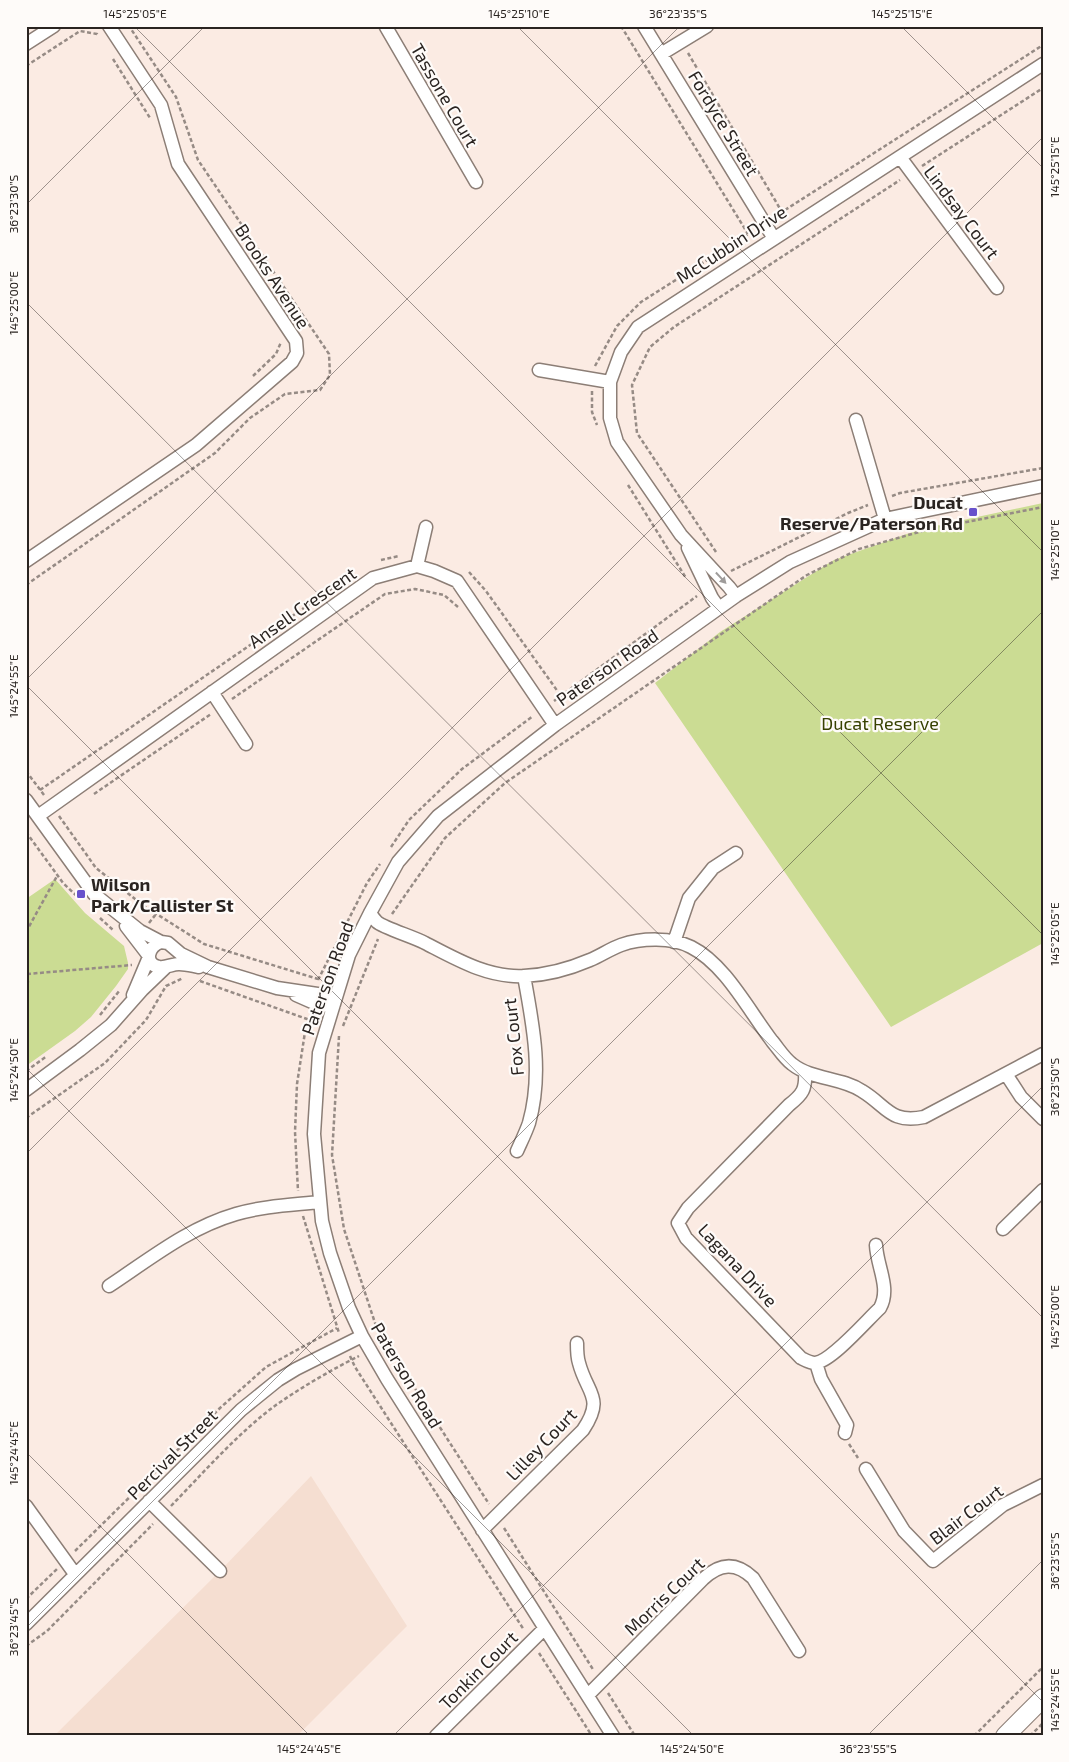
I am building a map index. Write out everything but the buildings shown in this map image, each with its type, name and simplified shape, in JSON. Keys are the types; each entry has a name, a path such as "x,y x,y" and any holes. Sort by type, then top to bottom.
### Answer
{"street":[{"path":"26,44 54,26"},
{"name":"Brooks Avenue","path":"26,561 196,445 292,362 297,353 296,341 178,164 161,105 109,26"},
{"name":"Tassone Court","path":"388,26 386,27 476,182"},
{"name":"Fordyce Street","path":"644,26 773,237"},
{"path":"661,54 707,26"},
{"name":"McCubbin Drive","path":"736,596 682,535 617,442 610,418 610,382 622,352 638,326 1043,64"},
{"name":"Lindsay Court","path":"900,157 997,288"},
{"path":"539,370 610,382"},
{"path":"856,420 885,519"},
{"name":"Paterson Road","path":"613,1736 544,1629 362,1336 337,1275 322,1221 314,1134 319,1053 349,955 398,862 438,816 555,725 736,596 790,562 885,519 1043,486"},
{"path":"426,527 419,561 434,571 457,581 555,725"},
{"name":"McCubbin Drive","path":"682,535 712,598 719,608"},
{"name":"Ansell Crescent","path":"38,816 373,578 419,561"},
{"path":"212,692 246,744"},
{"path":"26,800 94,894 140,931 161,942 168,943 181,954 213,969"},
{"path":"674,942 689,898 713,868 736,853"},
{"path":"110,908 149,956 151,962 158,967 179,964 213,969 277,988 324,995 334,1004"},
{"path":"370,913 382,914 386,922 453,958 476,968 505,975 524,976 556,972 589,961 621,945 647,940 674,942 691,947 714,964 728,978 792,1064 805,1072 862,1090 890,1114 900,1118 911,1120 924,1117 1043,1054"},
{"path":"129,1005 149,956 150,949 154,944 161,942"},
{"path":"26,1090 111,1025 173,961 173,949"},
{"name":"Fox Court","path":"517,1151 529,1122 535,1086 536,1063 535,1040 524,976"},
{"name":"Lagana Drive","path":"805,1072 797,1080 790,1105 688,1208 678,1223 686,1238 800,1358 816,1363"},
{"path":"1006,1074 1021,1097 1043,1119"},
{"path":"1003,1229 1043,1190"},
{"path":"109,1286 177,1240 213,1222 261,1209 320,1202"},
{"path":"845,1433 847,1425 821,1379 816,1363 826,1360 880,1308 885,1290 876,1245"},
{"name":"Percival Street","path":"26,1624 241,1410 296,1369 362,1336"},
{"name":"Lilley Court","path":"482,1530 583,1430 594,1411 590,1390 578,1362 577,1343"},
{"name":"Blair Court","path":"866,1470 904,1531 933,1561 1003,1505 1043,1486"},
{"path":"149,1501 220,1570"},
{"path":"26,1506 75,1574"},
{"name":"Morris Court","path":"588,1695 707,1576 720,1568 729,1566 746,1572 753,1578 799,1651"},
{"name":"Tonkin Court","path":"436,1736 544,1629"},
{"path":"1005,1736 1043,1698"}],"path":[{"path":"26,584 215,453 257,413 285,394 320,390 330,376 329,354 198,160 176,97 129,26"},
{"path":"621,26 748,234"},
{"path":"26,66 80,31 97,34 102,42"},
{"path":"681,42 782,212"},
{"path":"598,428 592,412 594,368 617,326 641,302 1043,45"},
{"path":"113,59 150,118"},
{"path":"719,556 638,434 632,385 650,347 674,326 1043,88"},
{"path":"248,381 276,354 283,338"},
{"path":"624,478 687,579"},
{"path":"635,1736 378,1329 344,1229 332,1155 340,1034 386,922 445,838 506,783 808,575 859,549 907,535 1043,507"},
{"path":"375,562 406,554 413,554 419,561"},
{"path":"461,569 469,572 486,591 561,696"},
{"path":"40,790 350,576"},
{"path":"92,796 385,594 416,588 444,595 458,608"},
{"path":"26,771 96,868 144,906 204,944 318,979"},
{"path":"60,818 68,812"},
{"path":"26,832 57,876 83,902"},
{"path":"26,932 57,876"},
{"path":"96,914 116,932"},
{"path":"26,983 26,974 136,965 131,972"},
{"path":"100,1015 122,986"},
{"path":"26,1071 49,1054"},
{"path":"26,1646 47,1631 234,1443 276,1406 337,1367 387,1343"},
{"path":"845,1433 848,1443 866,1470"},
{"path":"974,1736 1043,1667"},
{"path":"1030,1736 1043,1723"}],"shaded area":[{"path":"311,1476 407,1626 297,1736 54,1736 220,1571"}],"green space":[{"name":"Ducat Reserve","path":"1043,503 1043,943 891,1027 655,683 720,632 834,560 921,529"},
{"path":"55,879 85,913 124,946 128,969 91,1017 75,1031 26,1066 26,899"}],"place":[{"name":"Ducat Reserve/Paterson Rd","path":"973,512"},
{"name":"Wilson Park/Callister St","path":"81,894"}]}
